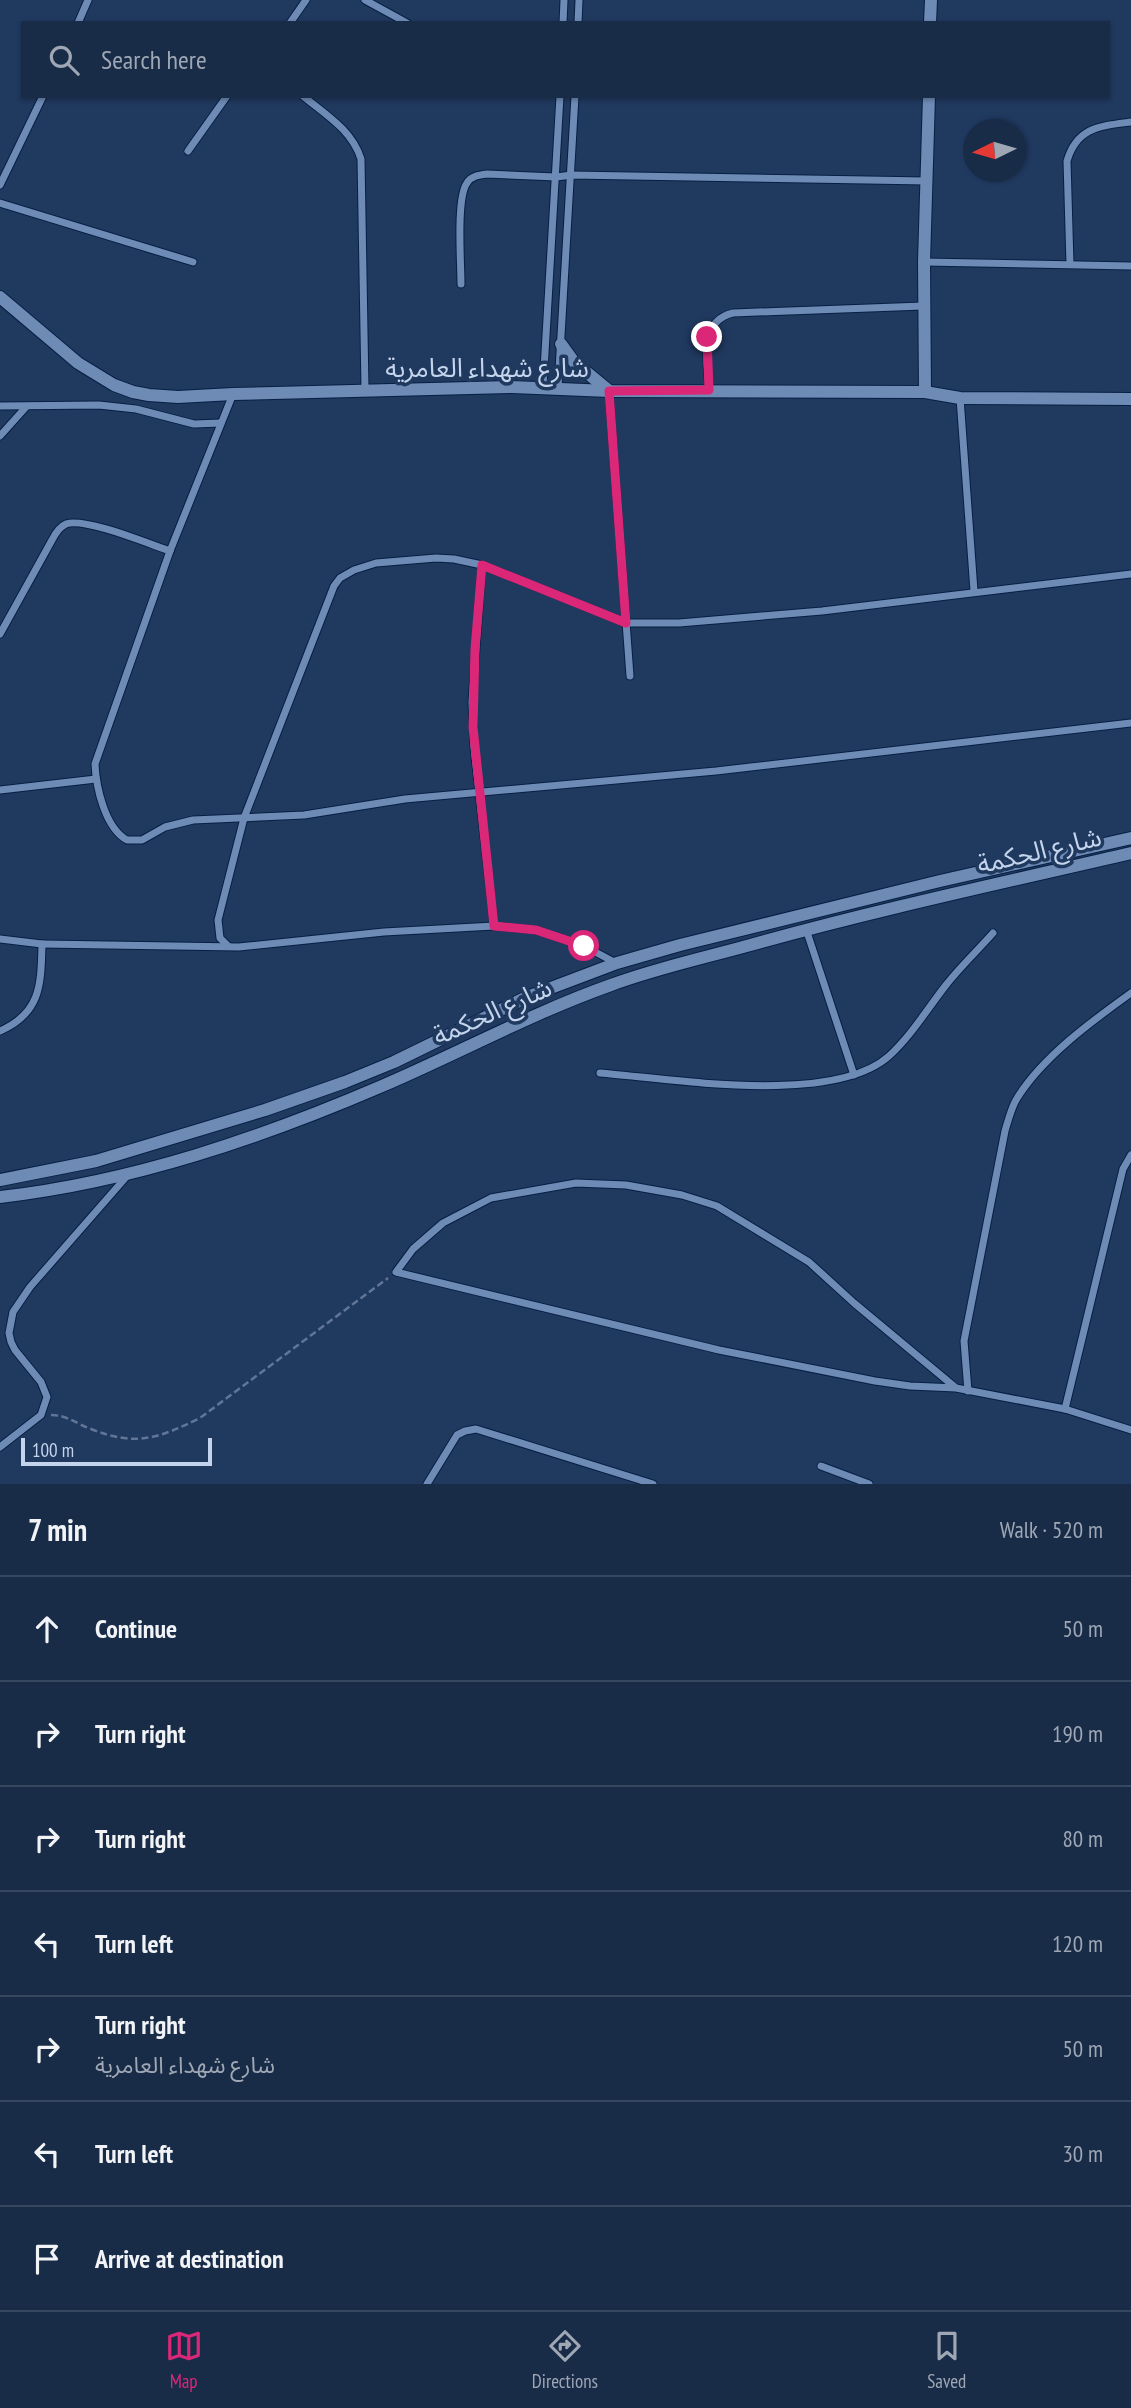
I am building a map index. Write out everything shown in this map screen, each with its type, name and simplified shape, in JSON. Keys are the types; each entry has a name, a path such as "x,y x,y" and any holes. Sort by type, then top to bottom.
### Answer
{"street":[{"path":"79,21 88,0"},
{"path":"291,21 306,0"},
{"path":"365,0 403,21"},
{"path":"563,21 564,0"},
{"path":"579,0 579,21"},
{"path":"930,21 931,0"},
{"path":"0,185 42,98"},
{"path":"188,151 226,98"},
{"path":"305,98 347,132 361,159 365,390"},
{"path":"543,387 560,98"},
{"path":"558,387 575,98"},
{"path":"925,392 923,306 929,98"},
{"path":"1070,264 1067,161 1070,151 1082,135 1093,128 1131,122"},
{"path":"461,285 461,207 464,189 468,180 487,174 928,181"},
{"path":"0,203 192,262"},
{"path":"924,262 1131,266"},
{"name":"شارع شهداء العامرية","path":"0,297 79,363 114,385 133,393 149,395 178,397 558,387 609,391 925,392 960,398 1131,399"},
{"path":"709,390 707,337 714,322 723,315 809,309 923,306"},
{"path":"561,344 574,362 609,391 630,676"},
{"path":"233,394 170,551 95,764 99,795 114,827 127,840 142,840 164,827 193,820 304,815 405,799 716,771 1131,723"},
{"path":"960,398 974,592"},
{"path":"0,406 99,405 136,409 194,424 221,423"},
{"path":"0,436 26,407"},
{"path":"0,634 52,540 61,526 67,523 92,525 170,551"},
{"path":"228,946 220,938 218,920 244,818 334,586 340,578 354,570 376,563 454,559 482,565 626,623 679,623 809,612 1131,574"},
{"path":"482,565 472,702 474,747 494,926"},
{"path":"0,790 96,779"},
{"name":"شارع الحكمة","path":"0,1180 96,1161 300,1098 394,1062 527,997 617,963 940,881 1131,838"},
{"name":"شارع الحكمة","path":"0,1197 78,1185 179,1161 382,1086 530,1016 610,985 806,929 1131,853"},
{"path":"0,939 42,944 256,946 384,932 494,926 536,930 584,946 617,963"},
{"path":"806,929 854,1075"},
{"path":"600,1073 786,1086 818,1084 874,1068 890,1055 949,981 993,933"},
{"path":"0,1031 19,1023 36,1000 42,944"},
{"path":"968,1391 964,1341 1004,1131 1015,1101 1036,1074 1069,1042 1131,993"},
{"path":"1065,1409 1123,1169 1131,1155"},
{"path":"0,1447 41,1416 47,1397 41,1382 11,1342 9,1333 13,1312 30,1287 130,1173"},
{"path":"956,1388 809,1262 717,1206 682,1195 626,1185 576,1183 491,1198 443,1223 413,1249 396,1272 719,1350 875,1381 956,1388 1065,1409 1131,1430"},
{"path":"427,1484 457,1435 476,1429 653,1484"},
{"path":"821,1466 869,1484"}],"path":[{"path":"41,1416 54,1414 68,1417 91,1429 135,1440 166,1434 200,1418 396,1272"}],"route":[{"path":"584,946 536,930 494,926 474,747 472,702 482,565 626,623 609,391 709,390 707,337"}]}
